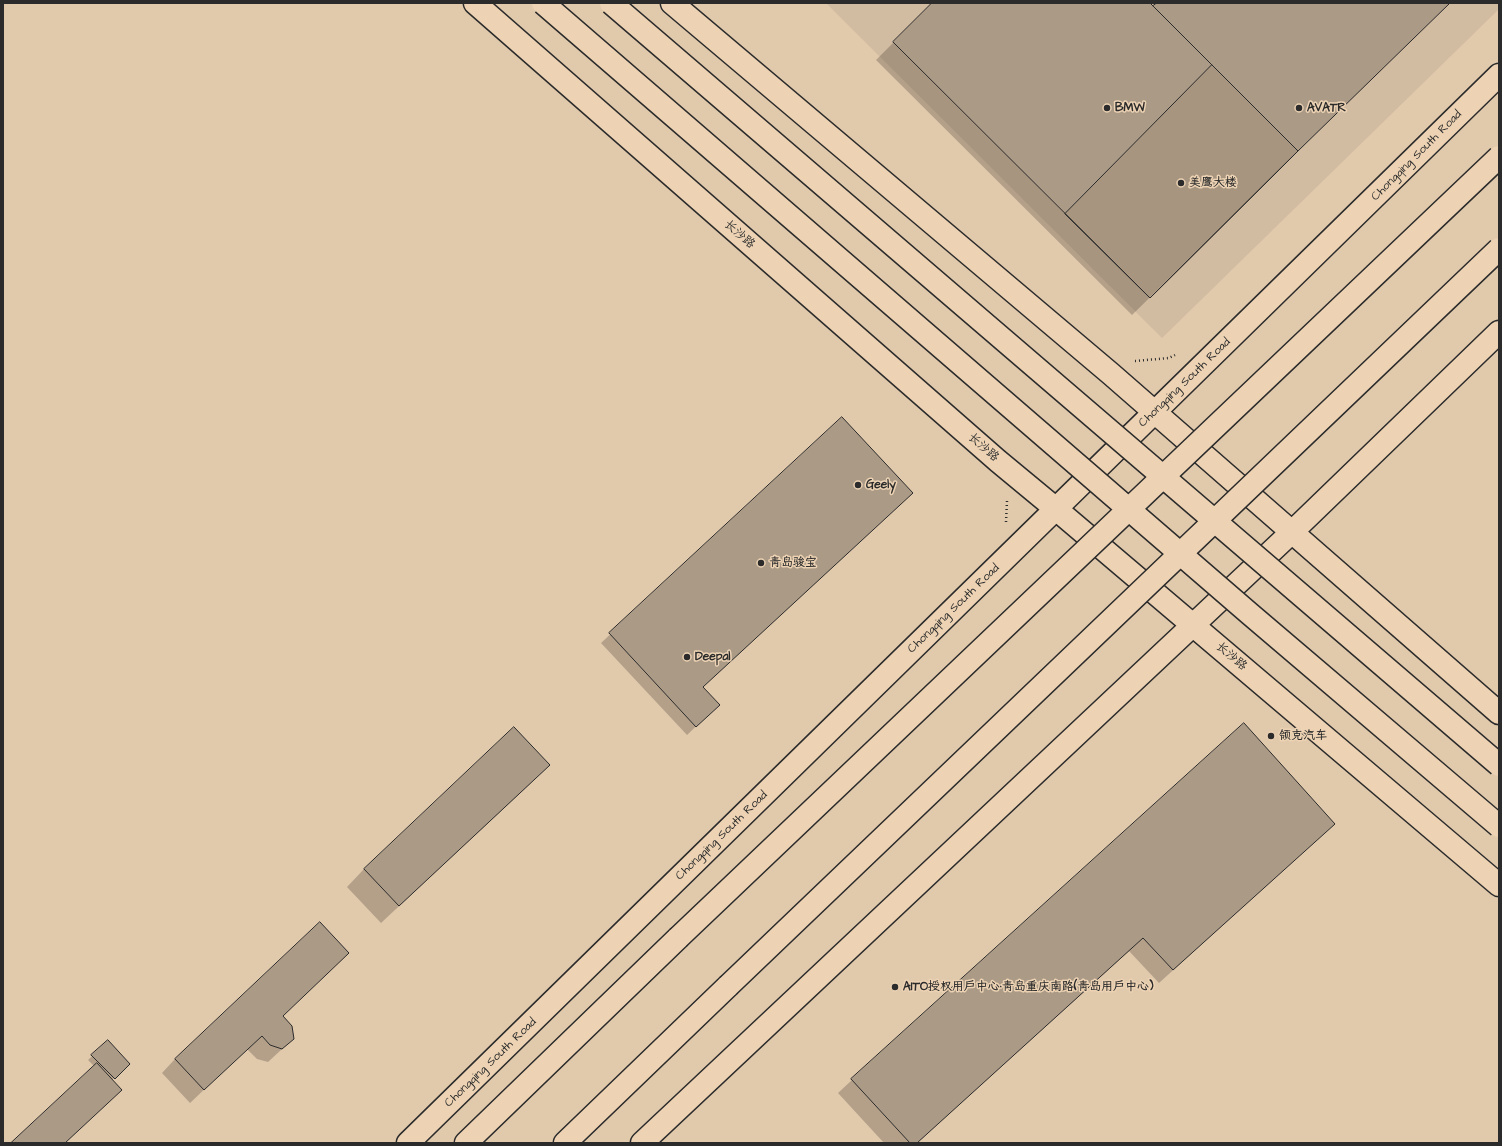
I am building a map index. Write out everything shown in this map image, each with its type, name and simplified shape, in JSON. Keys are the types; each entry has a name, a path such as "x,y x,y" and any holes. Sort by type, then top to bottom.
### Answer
{"main road":[{"name":"长沙路","path":"475,3 986,451 1499,885"},
{"path":"543,3 1499,826"},
{"path":"611,3 946,293 1499,765"},
{"path":"672,3 1155,413 1499,713"},
{"name":"Chongqing South Road","path":"408,1143 1499,75"},
{"path":"466,1143 678,938 1499,157"},
{"path":"565,1143 1499,249"},
{"path":"642,1143 1292,532 1499,332"}],"shaded area":[{"path":"826,3 1499,3 1499,9 1162,338"}],"building":[{"name":"BMW","path":"932,3 1150,3 1298,151 1150,298 893,42"},
{"name":"AVATR","path":"1157,3 1450,3 1298,151 1153,6"},
{"name":"美鹰大楼","path":"1212,65 1298,151 1150,298 1065,214"},
{"name":"青岛骏宝","path":"842,417 913,493 703,687 720,705 696,727 609,633"},
{"path":"1244,723 1335,824 1173,970 1143,938 917,1143 910,1143 851,1079"},
{"path":"514,727 550,765 399,906 364,869"},
{"path":"320,922 349,953 283,1016 292,1026 294,1039 282,1049 270,1045 262,1036 204,1090 175,1059"},
{"path":"108,1040 130,1064 115,1079 91,1055"},
{"path":"97,1063 122,1090 65,1143 11,1143"}],"place":[{"name":"BMW","path":"1107,108"},
{"name":"AVATR","path":"1299,108"},
{"name":"美鹰大楼","path":"1181,183"},
{"name":"Geely","path":"858,485"},
{"name":"青岛骏宝","path":"761,563"},
{"name":"Deepal","path":"687,657"},
{"name":"领克汽车","path":"1271,736"},
{"name":"AITO授权用户中心·青岛重庆南路(青岛用户中心)","path":"895,987"}]}
